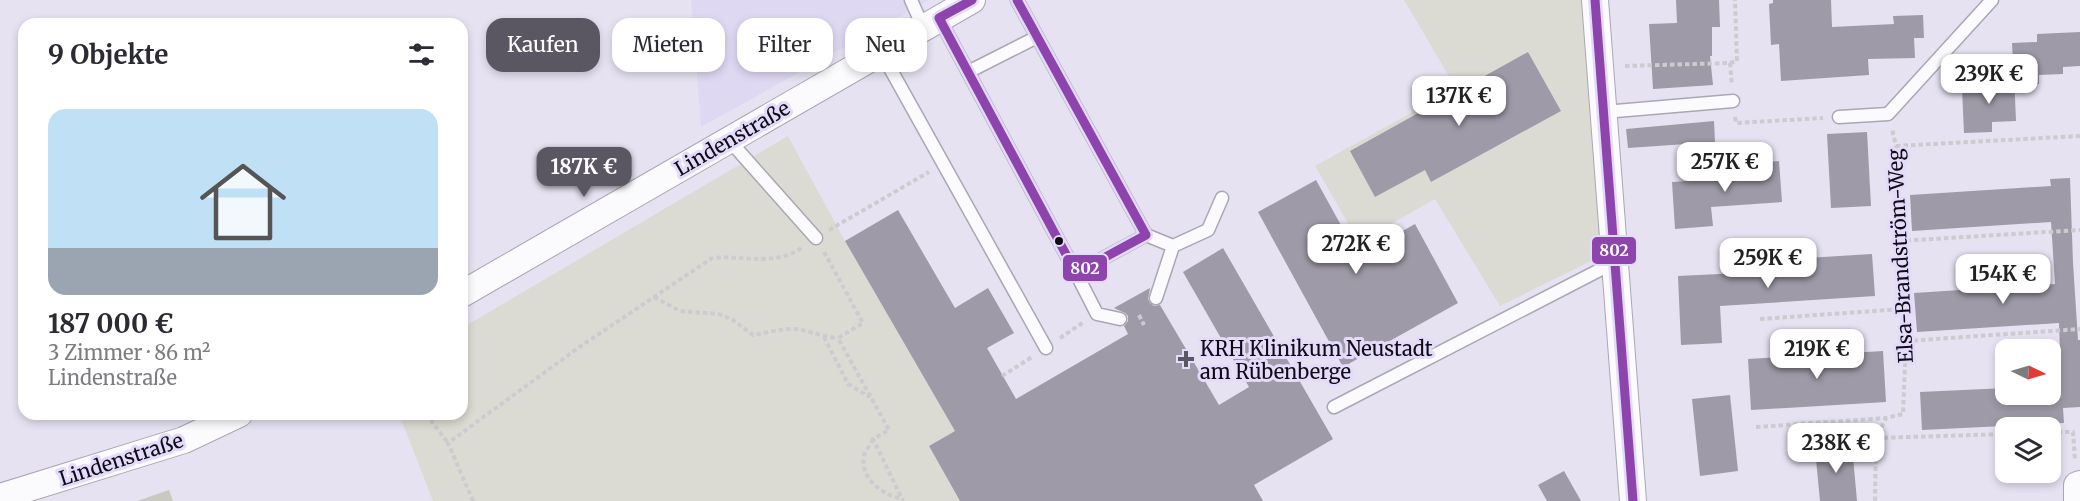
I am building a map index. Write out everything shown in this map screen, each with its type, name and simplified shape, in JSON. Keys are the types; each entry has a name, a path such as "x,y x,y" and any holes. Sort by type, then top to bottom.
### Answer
{"street":[{"name":"Lindenstraße","path":"927,24 972,0"},
{"path":"1595,0 1633,501"},
{"name":"Lindenstraße","path":"468,291 846,72"},
{"name":"Lindenstraße","path":"0,497 184,440 226,420"}],"lane":[{"path":"911,0 931,22 968,72 1097,314 1120,319"},
{"path":"1017,0 1146,235 1173,246 1208,230 1222,198"},
{"path":"1839,117 1888,114 1992,0"},
{"path":"968,72 1037,37"},
{"path":"892,72 1046,348"},
{"path":"1604,112 1733,101"},
{"path":"729,140 816,238"},
{"path":"1076,273 1146,235"},
{"path":"1156,298 1173,246"},
{"path":"1334,407 1616,262"}],"path":[{"path":"1730,63 1737,61 1735,0"},
{"name":"Elsa-Brandström-Weg","path":"1875,501 1876,438 1886,418 1903,414 1906,341 1899,241 1896,146 1888,114"},
{"path":"1896,146 2080,136"},
{"path":"448,443 578,348 712,258 729,257 753,260 792,255 816,238 944,164"},
{"path":"1899,241 2080,230"},
{"path":"654,297 680,311 719,314 733,320 753,335 783,329 838,338 863,323 816,238"},
{"path":"1760,319 1903,309"},
{"path":"1906,341 2080,329"},
{"path":"824,337 848,384 871,398"},
{"path":"838,338 889,430 873,439 864,456 866,469 874,486 886,495 902,500"},
{"path":"1756,427 1886,418"},
{"path":"431,420 448,443 473,501"},
{"path":"2061,432 2073,432 2078,490"},
{"path":"1876,438 1995,434"},
{"path":"873,439 902,500"}],"shaded area":[{"path":"691,0 929,0 897,18 845,18 845,47 833,53 833,18 737,18 737,72 800,72 701,127 697,72 725,72 725,18 692,18"},
{"path":"1404,0 1583,0 1601,256 1500,306 1435,199 1359,242 1315,166 1456,88"},
{"path":"788,136 845,241 955,431 929,446 960,501 433,501 401,420 468,420 468,324"},
{"path":"169,490 173,501 137,501"}],"building":[{"path":"1676,0 1719,0 1720,27 1712,27 1712,56 1710,56 1713,85 1653,89 1649,24 1677,23"},
{"path":"1773,0 1831,0 1832,27 1894,24 1893,16 1923,15 1924,38 1914,38 1915,58 1868,59 1869,75 1781,81 1779,44 1771,45 1769,4 1773,3"},
{"path":"2080,32 2080,66 2063,67 2063,74 2039,75 2039,84 2014,85 2012,43 2037,42 2037,34"},
{"path":"1528,52 1561,111 1431,182 1425,170 1375,197 1350,151"},
{"path":"2014,75 2016,121 1992,122 1992,132 1964,133 1962,89 1990,87 1989,76"},
{"path":"1714,121 1715,142 1628,148 1626,129"},
{"path":"1867,132 1871,206 1831,208 1827,134"},
{"path":"1779,161 1782,202 1711,207 1713,226 1675,229 1672,182 1732,178 1731,165"},
{"path":"2070,178 2073,263 2078,340 2080,340 2080,407 2063,408 2064,423 2061,423 2061,417 1995,417 1995,426 1922,430 1920,392 1995,389 1995,405 2061,405 2061,339 2059,323 1917,332 1914,293 2055,284 2051,222 1912,231 1910,195 2051,186 2050,179"},
{"path":"1316,180 1358,256 1415,224 1458,303 1343,367 1258,212"},
{"name":"KRH Klinikum Neustadt am Rübenberge","path":"898,210 955,308 988,288 1014,333 987,348 1016,399 1128,334 1124,326 1128,321 1128,316 1114,308 1150,288 1148,299 1150,303 1154,306 1160,305 1219,405 1249,387 1183,272 1223,248 1333,439 1254,485 1263,501 960,501 929,446 955,431 845,241"},
{"path":"1872,254 1875,296 1720,306 1722,343 1681,345 1678,276 1740,273 1739,262"},
{"path":"1883,351 1886,402 1751,410 1748,359"},
{"path":"1730,395 1738,471 1700,476 1692,399"},
{"path":"1852,446 1857,501 1820,501 1815,449"},
{"path":"1564,471 1581,501 1547,501 1538,485"}],"transit line":[{"name":"802","path":"972,0 939,18 1076,273 1146,235 1017,0"},
{"name":"802","path":"1595,0 1633,501"}],"place":[{"name":"KRH Klinikum Neustadt am Rübenberge","path":"1186,359"}]}
